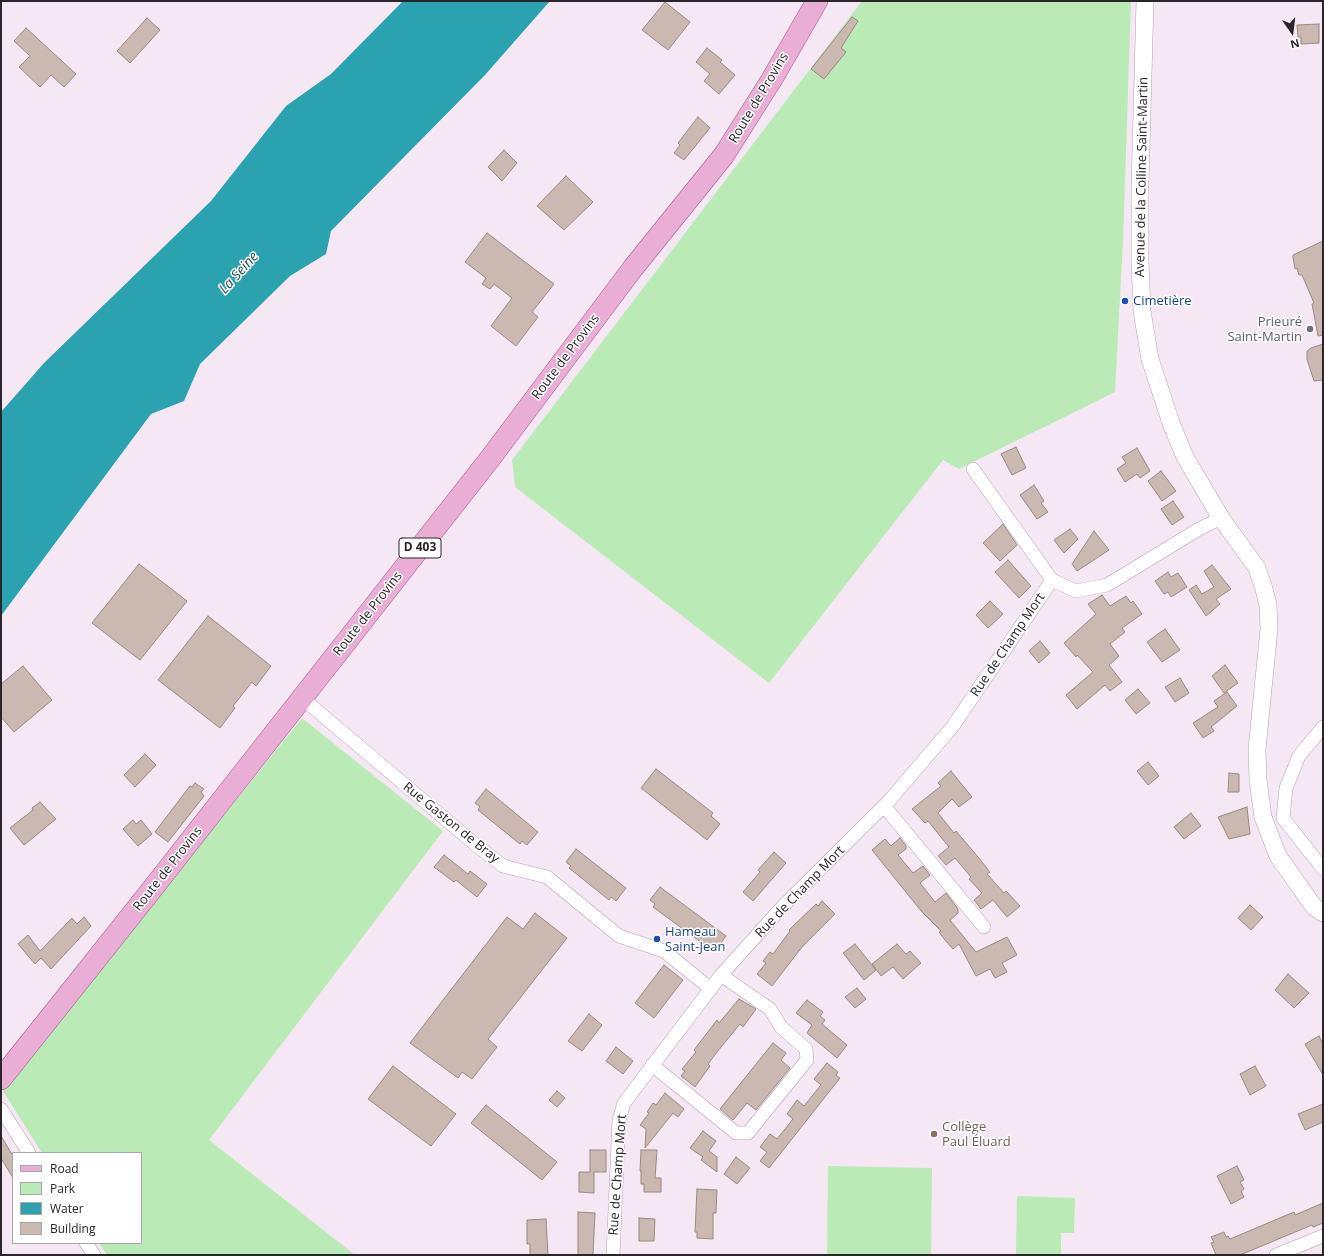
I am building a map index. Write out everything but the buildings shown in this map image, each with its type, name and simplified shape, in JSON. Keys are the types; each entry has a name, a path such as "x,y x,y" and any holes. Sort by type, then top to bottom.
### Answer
{"main road":[{"name":"Route de Provins","path":"1,1078 492,456 633,268 724,155 772,79 817,1"}],"street":[{"name":"Avenue de la Colline Saint-Martin","path":"1145,1 1140,186 1140,261 1142,311 1150,359 1171,423 1185,457 1221,518 1245,549 1256,568 1268,605 1269,629 1257,749 1258,780 1267,831 1278,856 1314,907 1323,913"},
{"path":"973,469 1052,580"},
{"name":"Rue de Champ Mort","path":"613,1255 619,1120 624,1103 722,975 784,905 884,806 953,726 1052,580 1076,591 1107,585 1212,521 1221,518"},
{"name":"Rue Gaston de Bray","path":"302,698 476,845 503,866 547,877 619,936 664,951 711,989"},
{"path":"1323,727 1299,756 1286,788 1283,818 1323,868"},
{"path":"884,806 984,927"},
{"path":"1300,888 1323,896"},
{"path":"652,1065 736,1133 748,1133 807,1060 806,1049 781,1027 770,1009 722,975"},
{"path":"1,1110 27,1152"},
{"path":"1276,1255 1323,1236"},
{"path":"87,1244 94,1255"}],"green space":[{"path":"862,1 1131,1 1123,241 1115,392 959,469 943,460 769,683 515,487 512,460"},
{"path":"302,718 443,831 209,1140 355,1255 107,1255 100,1244 142,1244 142,1152 41,1152 3,1091"},
{"path":"828,1166 932,1168 931,1255 827,1255"},
{"path":"1017,1196 1075,1198 1074,1233 1061,1233 1061,1255 1016,1255"}],"water":[{"name":"La Seine","path":"403,1 550,1 485,75 331,231 326,254 290,276 200,364 184,401 151,414 1,616 1,412 44,363 211,201 286,106 331,74"}],"place":[{"name":"Cimetière","path":"1125,301"},
{"name":"Prieuré Saint-Martin","path":"1310,329"},
{"name":"Hameau Saint-Jean","path":"657,939"},
{"name":"Collège Paul Éluard","path":"934,1134"}]}
